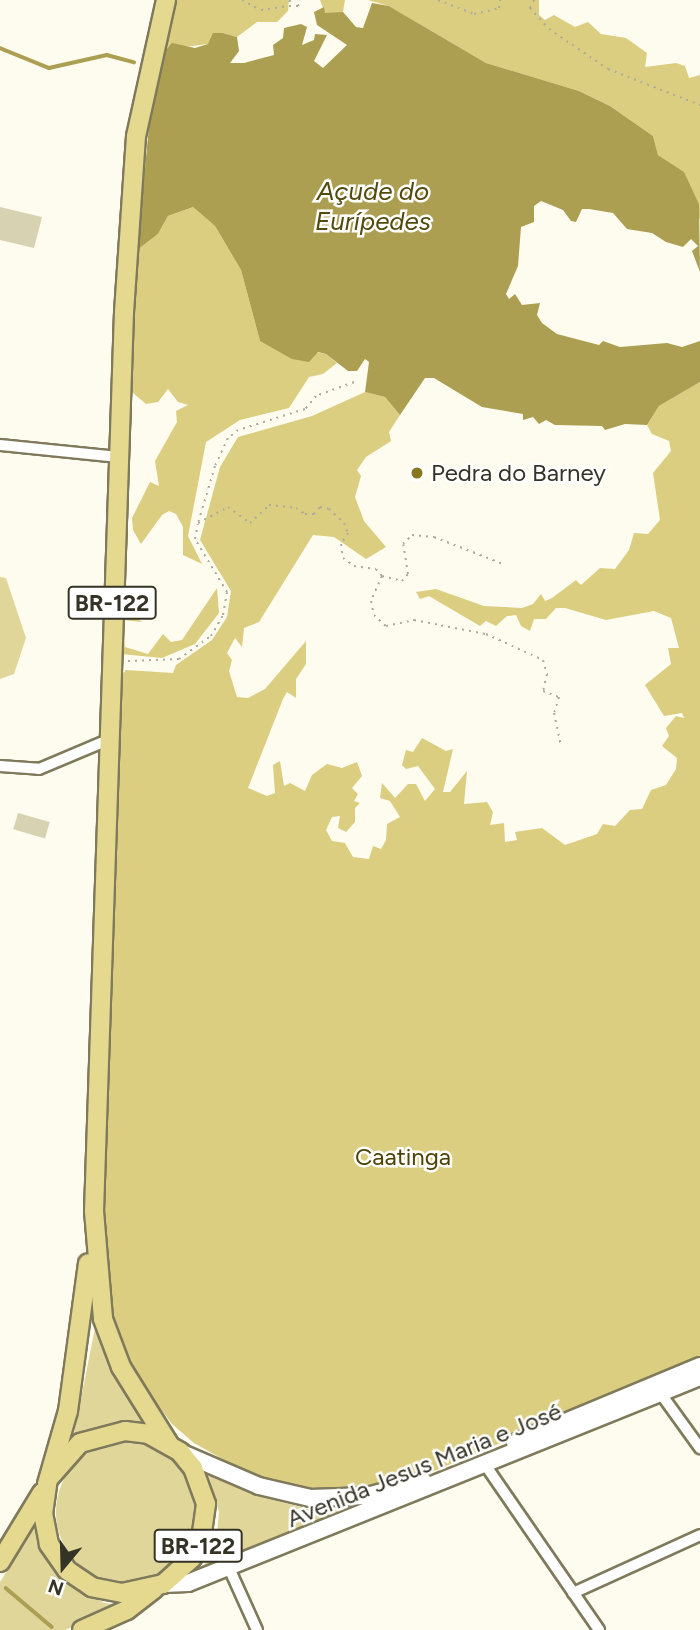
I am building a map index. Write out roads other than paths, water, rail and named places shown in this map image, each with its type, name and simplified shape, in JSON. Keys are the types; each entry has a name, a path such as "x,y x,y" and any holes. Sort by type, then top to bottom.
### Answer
{"main road":[{"name":"BR-122","path":"159,1586 122,1593 92,1587 67,1570 49,1544 43,1514 73,1384 94,1210 110,661 118,457 136,136 166,0"},
{"name":"BR-122","path":"82,1630 127,1610 192,1558 205,1523 201,1485 121,1367 103,1319 94,1210"},
{"name":"Avenida Jesus Maria e José","path":"159,1586 181,1586 486,1466 664,1389 700,1366"},
{"name":"Avenida Jesus Maria e José","path":"174,1448 285,1493 310,1498 368,1496 419,1482 700,1377"},
{"name":"BR-122","path":"0,1562 63,1458 102,1434 125,1431 174,1448"}],"street":[{"path":"0,445 118,457"},
{"path":"0,766 38,769 108,740"},
{"path":"664,1389 700,1448"},
{"path":"486,1466 599,1630"},
{"path":"573,1593 700,1535"},
{"path":"229,1567 257,1630"}],"water":[{"name":"Açude do Eurípedes","path":"372,3 389,6 486,63 579,91 610,106 653,136 658,155 684,172 699,204 700,272 692,251 698,246 691,239 683,247 666,242 652,233 627,229 613,213 589,209 582,209 576,222 571,221 563,210 541,201 534,206 534,222 521,227 518,266 506,294 509,299 515,294 522,305 540,303 537,315 542,323 557,334 599,345 603,341 620,347 667,343 682,347 700,341 700,382 659,406 647,425 625,424 605,430 602,426 555,425 546,420 539,424 533,417 523,420 523,414 482,407 434,378 425,378 400,415 385,397 365,392 369,362 365,359 357,371 348,371 326,354 318,352 309,362 292,359 260,341 241,270 215,226 193,207 168,216 158,234 137,250 151,106 161,56 172,43 195,48 208,44 213,33 223,33 237,37 239,51 230,63 244,63 274,55 273,45 283,38 284,28 301,24 307,27 302,45 314,40 315,34 327,35 314,61 323,68 347,45 317,25 314,12 324,7 325,13 343,12 356,27 363,28"}],"waterway":[{"path":"0,48 49,68 107,55 134,62"},
{"path":"6,1588 52,1627"}],"place":[{"name":"Pedra do Barney","path":"417,473"}],"park label":[{"name":"Caatinga","path":"403,1157"}]}
